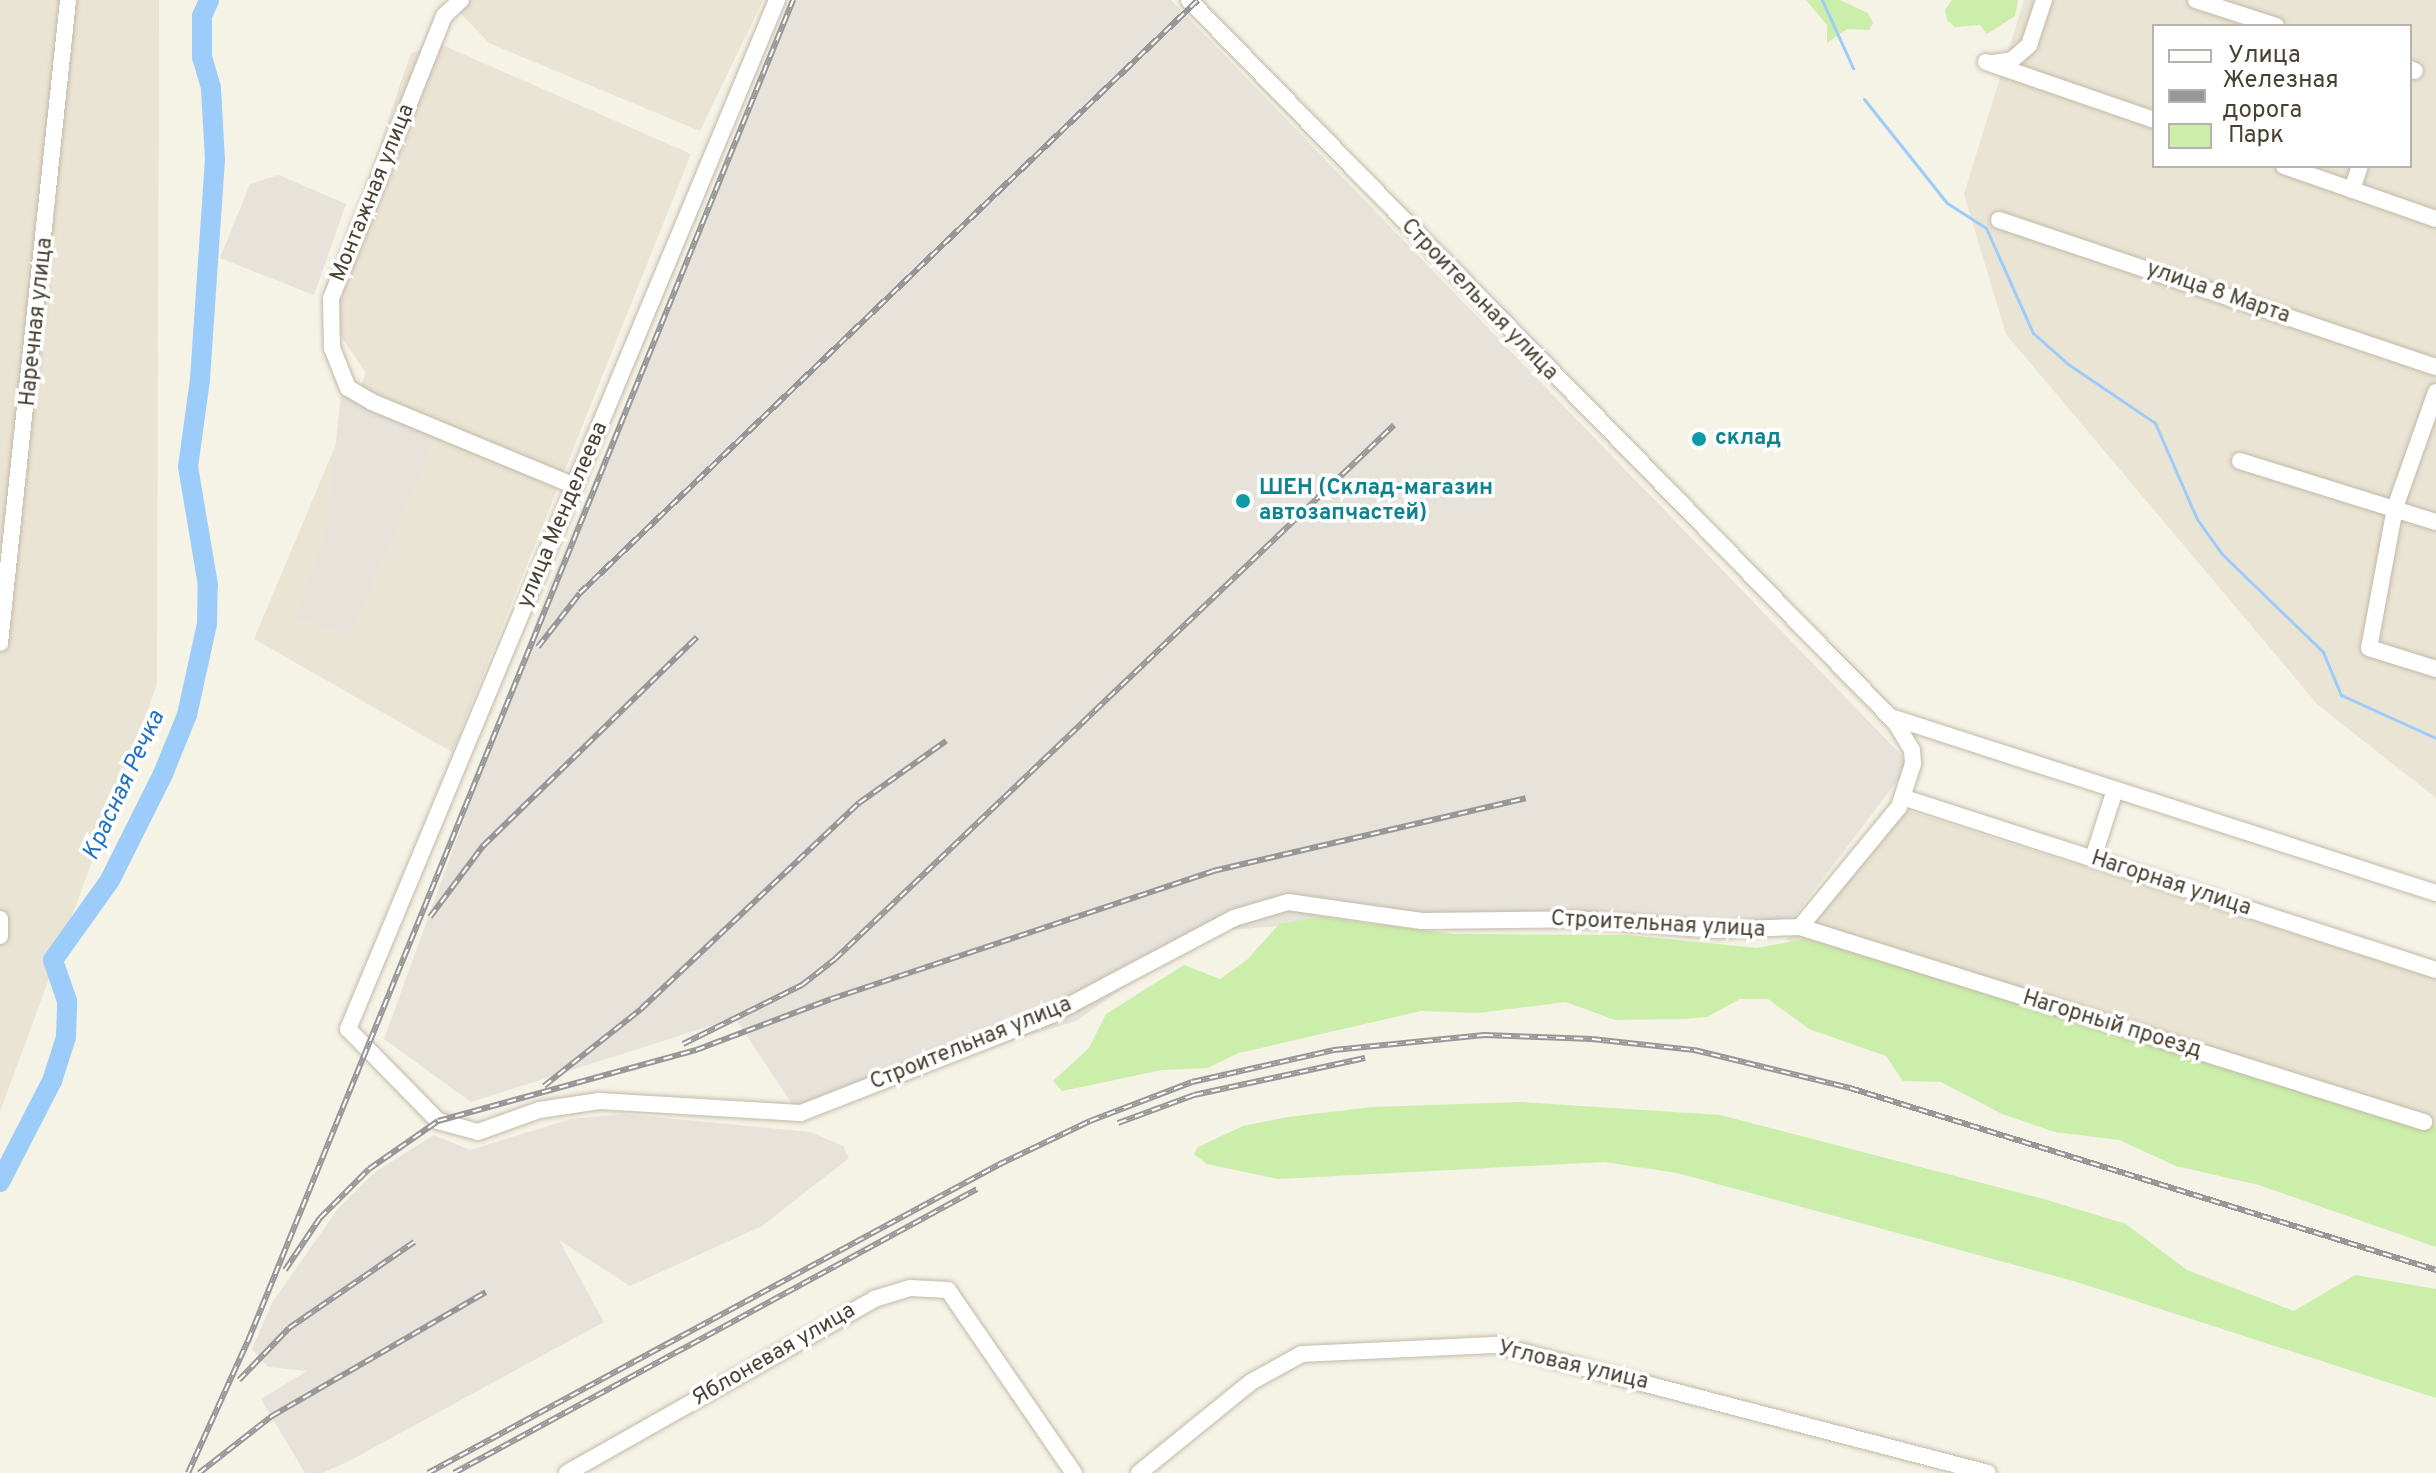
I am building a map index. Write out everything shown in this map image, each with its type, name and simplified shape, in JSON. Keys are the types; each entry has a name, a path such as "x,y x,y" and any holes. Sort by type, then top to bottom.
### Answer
{"street":[{"name":"Наречная улица","path":"0,643 68,0"},
{"name":"Монтажная улица","path":"461,0 444,16 331,298 332,348 348,388 372,402 575,486"},
{"name":"улица Менделеева","path":"348,1029 777,0"},
{"name":"Строительная улица","path":"1189,0 1890,717 1912,750 1905,798"},
{"path":"2044,0 2038,28 2021,54 2002,63 1986,62 2152,119"},
{"path":"2196,0 2270,24"},
{"path":"2290,168 2436,219"},
{"path":"2352,190 2359,168"},
{"name":"улица 8 Марта","path":"1999,220 2436,367"},
{"path":"2436,392 2395,508 2369,648 2436,669"},
{"path":"2240,461 2436,522"},
{"path":"1890,717 2436,893"},
{"path":"2093,858 2115,790"},
{"path":"1800,927 1905,798"},
{"name":"Нагорная улица","path":"1905,798 2436,970"},
{"name":"Строительная улица","path":"348,1029 438,1121 478,1132 539,1110 599,1101 801,1113 1051,1015 1234,918 1288,902 1422,921 1575,919 1718,930 1800,927"},
{"path":"0,919 0,936"},
{"name":"Нагорный проезд","path":"1800,927 2424,1122"},
{"name":"Яблоневая улица","path":"567,1473 874,1299 910,1288 948,1290 1074,1473"},
{"name":"Угловая улица","path":"1139,1473 1251,1382 1302,1354 1496,1345 1988,1473"}],"shaded area":[{"path":"0,0 159,0 157,684 0,1112"},
{"path":"448,0 763,0 700,131 489,43"},
{"path":"794,0 1171,0 1910,764 1784,930 1444,913 1203,932 1076,1021 794,1107 735,1018 471,1102 384,1039 547,591"},
{"path":"2024,0 2436,0 2436,798 2318,705 2006,334 1964,194"},
{"path":"440,44 691,154 452,752 254,639 366,373 323,310 411,53"},
{"path":"279,175 346,204 314,295 220,258 250,184"},
{"path":"341,393 435,438 350,635 295,617 327,528"},
{"path":"1899,808 2436,979 2436,1140 1786,940"},
{"path":"624,1114 810,1132 843,1146 849,1158 762,1226 630,1286 559,1240 604,1322 349,1461 322,1473 305,1473 261,1399 307,1371 268,1367 252,1349 272,1303 337,1210 375,1172 434,1135 470,1150 571,1119"}],"green space":[{"path":"1806,0 1840,0 1868,13 1873,23 1869,30 1847,29 1827,43 1827,25"},
{"path":"1952,0 2018,0 2015,16 1987,34 1980,25 1955,27 1947,20 1945,10"},
{"path":"1319,917 1455,934 1628,935 1757,948 1805,939 2436,1126 2436,1247 2259,1185 2176,1166 2119,1140 2055,1132 2002,1114 1941,1082 1903,1081 1886,1056 1809,1029 1768,999 1740,999 1707,1017 1683,1019 1615,1020 1566,1002 1478,1013 1421,1011 1239,1053 1207,1068 1162,1070 1062,1091 1053,1081 1089,1048 1106,1014 1184,965 1220,979 1248,959 1279,924"},
{"path":"1522,1102 1720,1115 2044,1199 2126,1224 2187,1270 2294,1311 2355,1275 2436,1289 2436,1398 2077,1282 1677,1173 1604,1162 1278,1179 1207,1164 1194,1154 1198,1147 1243,1126 1288,1117 1372,1107"}],"waterway":[{"name":"Красная Речка","path":"0,1182 52,1081 66,1037 67,1001 53,960 110,880 163,774 187,715 207,624 208,585 188,467 200,379 215,160 211,88 202,57 202,16 209,0"},
{"path":"1822,0 1853,68"},
{"path":"1864,99 1947,203 1986,228 2033,333 2068,364 2155,423 2197,519 2222,554 2323,652 2341,695 2436,738"}],"railway":[{"path":"188,1473 248,1341 793,0"},
{"path":"538,647 580,593 1198,0"},
{"path":"683,1044 802,985 835,959 1394,425"},
{"path":"430,917 483,846 697,637"},
{"path":"544,1086 641,1009 859,803 946,741"},
{"path":"285,1270 320,1218 369,1169 438,1121 696,1050 831,999 1213,871 1526,798"},
{"path":"428,1473 998,1165 1090,1121 1192,1082 1334,1050 1484,1035 1592,1039 1694,1050 1850,1088 2436,1270"},
{"path":"1118,1123 1194,1095 1365,1058"},
{"path":"454,1473 977,1189"},
{"path":"239,1380 289,1328 414,1242"},
{"path":"199,1473 272,1416 486,1292"}],"place":[{"name":"склад","path":"1699,439"},
{"name":"ШЕН (Склад-магазин автозапчастей)","path":"1243,501"}]}
